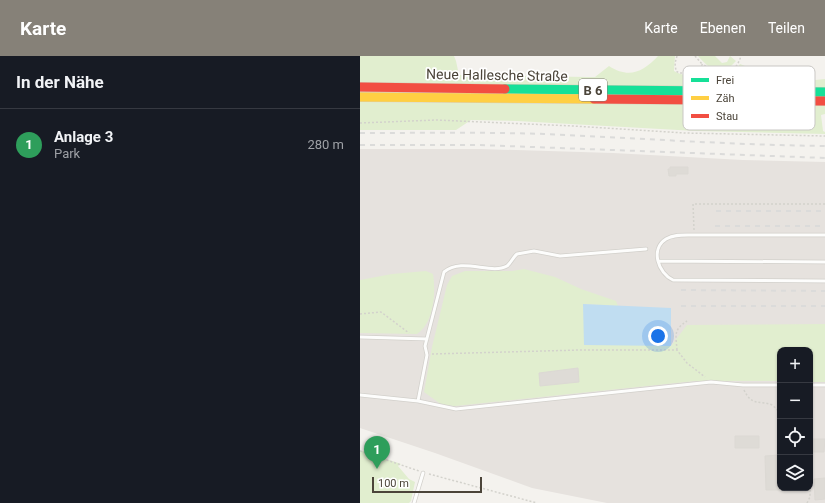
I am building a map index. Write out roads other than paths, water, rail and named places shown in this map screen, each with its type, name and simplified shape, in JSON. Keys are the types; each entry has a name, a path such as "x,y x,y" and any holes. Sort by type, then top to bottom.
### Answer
{"main road":[{"name":"Neue Hallesche Straße","path":"360,87 683,91"},
{"name":"Neue Hallesche Straße","path":"360,97 683,100"},
{"name":"Neue Hallesche Straße","path":"815,101 825,101"}],"lane":[{"path":"825,235 672,236 665,239 660,244 658,252 658,261 662,271 667,277 673,280 825,281"},
{"path":"418,401 427,355 425,346 444,272 448,269 462,266 503,267 510,263 517,254 534,251 560,256 646,249"},
{"path":"658,261 825,262"},
{"path":"360,338 427,340"},
{"path":"360,395 418,401 447,408 470,408 711,382 743,385 777,385"},
{"path":"813,385 825,385"},
{"path":"414,503 423,473"}],"water":[{"path":"583,304 671,308 671,346 584,345"}],"railway":[{"path":"360,133 544,134 720,143 825,146"},
{"path":"360,145 479,145 825,158"},
{"path":"716,211 825,211"},
{"path":"715,226 825,226"},
{"path":"681,290 825,291"},
{"path":"681,306 825,306"}],"place":[{"name":"Anlage 3","path":"377,469"}]}
